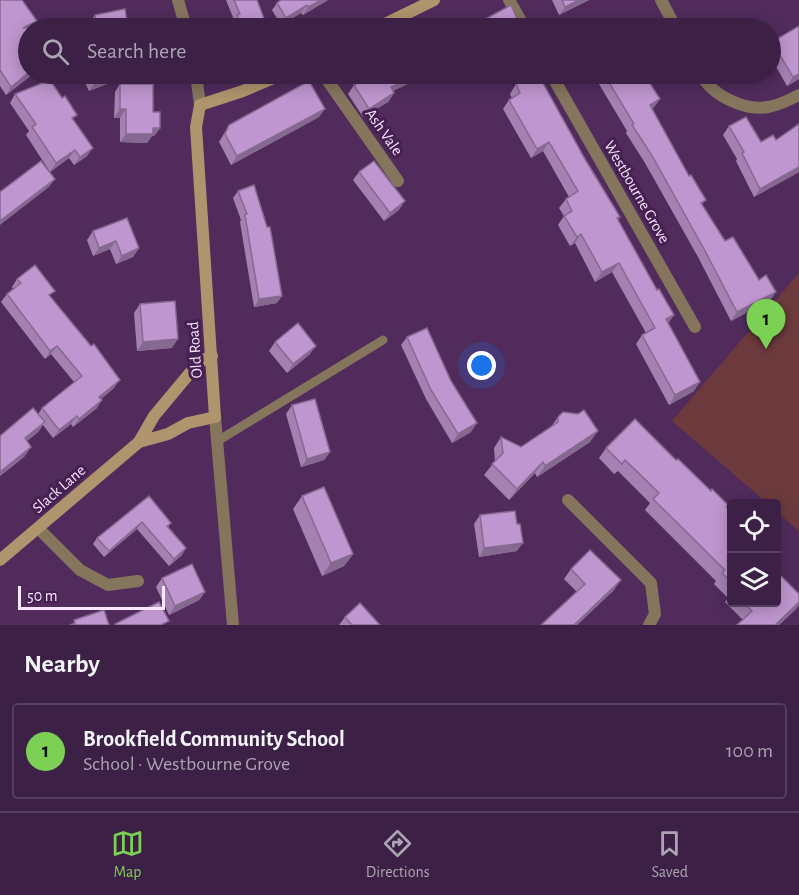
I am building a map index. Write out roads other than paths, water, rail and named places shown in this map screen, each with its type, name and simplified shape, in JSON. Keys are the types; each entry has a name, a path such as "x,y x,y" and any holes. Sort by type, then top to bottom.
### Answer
{"main road":[{"path":"397,18 434,0"},
{"path":"200,105 259,84"},
{"name":"Old Road","path":"200,105 196,127 215,417"},
{"name":"Slack Lane","path":"0,560 139,442 154,416 199,362 212,356"},
{"name":"Slack Lane","path":"139,442 168,434 188,423 215,417"}],"street":[{"path":"178,0 183,18"},
{"path":"509,0 519,18"},
{"path":"661,0 671,18"},
{"name":"Old Road","path":"197,84 200,105"},
{"name":"Ash Vale","path":"330,84 398,181"},
{"name":"Westbourne Grove","path":"556,84 695,327"},
{"path":"706,84 733,102 747,105 766,107 782,103 799,94"},
{"name":"Old Road","path":"215,417 232,625"},
{"path":"568,500 651,583 655,614 649,625"},
{"path":"39,529 80,570 108,585 138,580"}],"lane":[{"path":"216,442 383,340"}],"place":[{"name":"Brookfield Community School","path":"766,349"}]}
